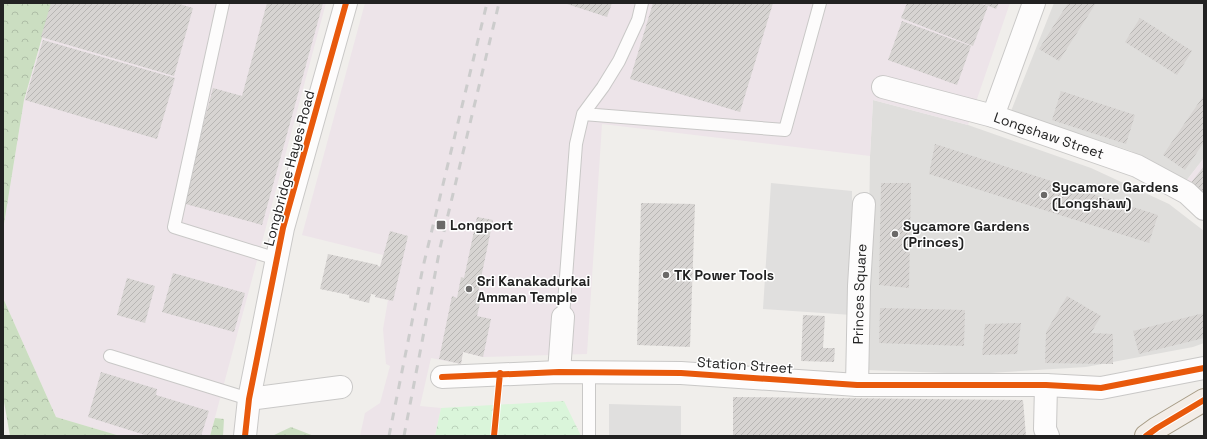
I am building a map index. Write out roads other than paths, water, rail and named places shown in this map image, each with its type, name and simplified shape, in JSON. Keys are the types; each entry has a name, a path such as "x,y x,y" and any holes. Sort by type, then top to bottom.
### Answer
{"main road":[{"path":"1146,436 1204,400"}],"street":[{"name":"Longbridge Hayes Road","path":"245,436 249,399 283,228 346,3"},
{"path":"992,116 1034,3"},
{"name":"Longshaw Street","path":"883,87 992,116 1138,166 1187,193 1204,209"},
{"name":"Princes Square","path":"857,384 859,286 864,204"},
{"path":"559,372 563,317"},
{"name":"Station Street","path":"442,377 559,372 681,373 857,384 1046,385 1101,388 1204,368"},
{"path":"1046,385 1045,429 1048,436"},
{"path":"249,399 341,387"}],"lane":[{"path":"223,3 174,227 277,259"},
{"path":"563,317 576,144 583,114 603,87 619,61 638,20 642,3"},
{"path":"583,114 785,130 820,3"},
{"path":"110,356 249,399"},
{"path":"589,372 589,436"}],"railway":[{"path":"389,436 423,267 487,3"},
{"path":"404,436 440,248 499,3"}],"place":[{"name":"Sycamore Gardens (Longshaw)","path":"1044,195"},
{"name":"Longport","path":"441,225"},
{"name":"Sycamore Gardens (Princes)","path":"895,234"},
{"name":"TK Power Tools","path":"666,275"},
{"name":"Sri Kanakadurkai Amman Temple","path":"469,289"}]}
